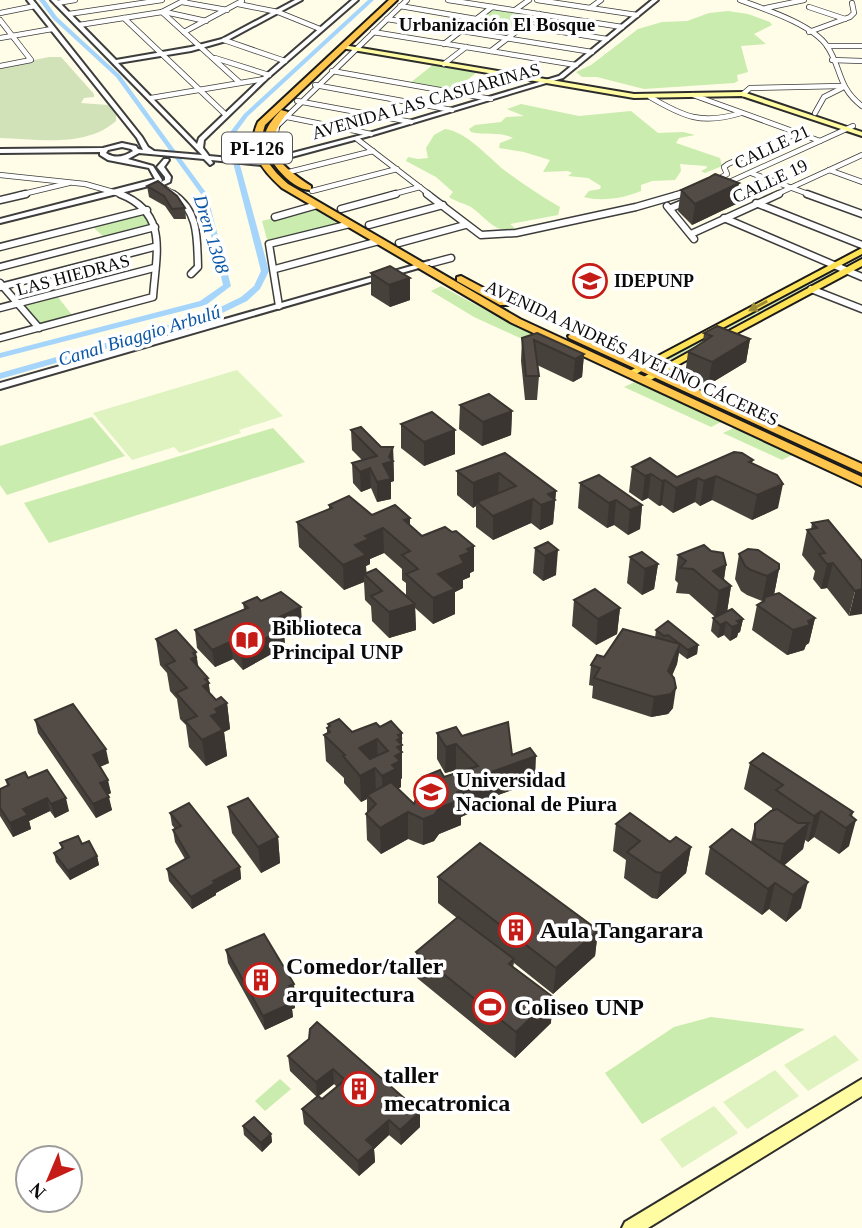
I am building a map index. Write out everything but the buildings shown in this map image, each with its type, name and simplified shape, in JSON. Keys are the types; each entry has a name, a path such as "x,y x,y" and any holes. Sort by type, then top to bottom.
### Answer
{"highway":[{"name":"PI-126","path":"265,167 256,142 264,120 398,2"},
{"name":"PI-126","path":"281,166 269,141 280,119 330,71 351,46"},
{"path":"264,120 280,119"},
{"name":"AVENIDA ANDRÉS AVELINO CÁCERES","path":"281,166 312,191 399,243 426,265 516,321 862,482"},
{"name":"AVENIDA ANDRÉS AVELINO CÁCERES","path":"265,167 285,186 426,265 527,315 643,366 862,469"}],"main road":[{"path":"351,46 639,92 745,92 816,113 862,134"},
{"path":"446,62 547,82 650,97 745,92 862,129"},
{"path":"631,373 862,251"},
{"path":"645,379 862,261"},
{"path":"631,1228 862,1087"}],"street":[{"path":"30,0 145,148 158,154"},
{"path":"56,1 75,0"},
{"path":"69,14 162,0"},
{"path":"184,32 245,0"},
{"path":"117,62 225,40 299,0"},
{"path":"210,162 200,144 205,134 355,0"},
{"path":"351,46 387,19 398,2 407,0"},
{"path":"449,0 622,27"},
{"path":"515,10 529,0"},
{"path":"537,0 637,15"},
{"path":"590,8 601,0"},
{"name":"AVENIDA LAS CASUARINAS","path":"127,159 210,162 250,170 281,166 371,134 556,79 655,0"},
{"path":"741,0 809,32 827,46 841,87 862,106"},
{"path":"762,8 804,0"},
{"path":"56,1 198,148 200,155 195,161"},
{"path":"79,25 162,12 184,1 228,10"},
{"path":"398,2 476,19"},
{"path":"809,32 854,13 852,3"},
{"path":"238,4 278,12 320,29"},
{"path":"0,13 35,6"},
{"path":"444,44 492,7"},
{"path":"810,7 845,19"},
{"path":"162,12 206,21"},
{"path":"162,12 239,82"},
{"path":"491,51 539,14"},
{"path":"124,18 226,115"},
{"path":"387,19 592,52"},
{"path":"0,20 31,60 0,66"},
{"path":"524,26 607,39"},
{"path":"0,38 52,29"},
{"path":"373,32 576,65"},
{"path":"225,40 285,61"},
{"path":"827,46 862,46"},
{"path":"446,62 466,47"},
{"path":"210,57 266,77"},
{"path":"832,60 862,61"},
{"path":"330,71 491,99"},
{"path":"151,98 266,77"},
{"path":"315,85 452,110"},
{"path":"745,92 750,88 841,87"},
{"path":"816,113 824,97 841,87"},
{"path":"693,95 820,141"},
{"path":"650,97 702,122 741,113"},
{"path":"298,101 411,122"},
{"path":"280,119 371,134"},
{"name":"CALLE 21","path":"799,133 726,165 725,177 714,185 751,173 849,127"},
{"path":"188,137 205,134"},
{"path":"103,152 136,136"},
{"path":"127,159 136,149 136,136"},
{"path":"357,139 481,235 505,235 658,201 702,186"},
{"name":"AVENIDA LAS CASUARINAS","path":"122,145 158,154 167,159"},
{"path":"0,151 103,152 155,170 159,180 157,185"},
{"path":"281,166 373,151"},
{"path":"55,152 127,159"},
{"name":"CALLE 19","path":"671,208 692,236 724,218 861,156"},
{"path":"0,223 157,185 169,179 160,167 167,159"},
{"name":"AVENIDA LAS CASUARINAS","path":"219,164 244,162 265,167"},
{"path":"312,191 397,169"},
{"path":"829,170 862,182"},
{"path":"751,173 862,214"},
{"path":"0,175 74,182 119,194 147,210 155,227 153,297 0,338"},
{"path":"0,181 22,175"},
{"path":"0,200 74,182"},
{"path":"157,185 178,196 194,215 198,267 191,274"},
{"path":"341,209 420,187"},
{"path":"658,201 671,208 694,198"},
{"path":"757,203 862,245"},
{"path":"275,217 317,205"},
{"path":"369,225 443,205"},
{"path":"0,247 147,210"},
{"path":"724,218 862,277"},
{"path":"279,306 269,244 350,224"},
{"path":"399,243 465,225"},
{"path":"0,267 155,227"},
{"path":"275,269 379,241"},
{"path":"38,328 1,285 154,247"},
{"path":"0,386 451,258"},
{"name":"LAS HIEDRAS","path":"0,309 154,268"},
{"path":"811,289 862,309"}],"green space":[{"path":"495,9 532,15 503,37 464,31"},
{"path":"728,11 748,14 772,25 754,34 766,44 741,46 748,72 737,75 738,81 734,83 644,89 597,77 582,77 576,72 591,65 638,29 662,22 687,21 709,13"},
{"path":"61,57 94,94 94,97 84,98 81,103 108,105 116,115 116,121 104,130 76,139 0,138 0,67"},
{"path":"434,64 477,72 454,91 410,83"},
{"path":"521,104 579,116 631,111 658,133 683,132 695,135 679,138 676,143 720,158 722,166 705,173 701,171 707,168 706,166 680,164 681,171 675,180 652,181 641,185 641,191 620,197 584,197 589,191 600,189 601,186 588,178 568,176 572,173 568,171 543,172 550,160 499,148 500,143 513,138 471,132 469,129 475,125 501,122 506,117 524,116 507,109"},
{"path":"445,129 469,140 504,170 560,207 558,215 510,224 516,229 502,230 471,207 449,197 453,192 436,177 406,161 408,157 428,158 426,148 434,135"},
{"path":"313,208 340,225 268,243 262,221"},
{"path":"144,214 149,226 105,238 93,227"},
{"path":"832,269 837,270 660,365 655,363"},
{"path":"441,286 504,320 576,352 568,360 474,317 431,291"},
{"path":"57,296 72,315 41,323 24,305"},
{"path":"237,370 283,416 180,453 174,447 132,460 93,413"},
{"path":"660,380 862,473 862,478 657,382"},
{"path":"635,382 721,422 711,427 624,387"},
{"path":"92,417 125,456 7,495 0,485 0,446"},
{"path":"736,427 792,455 782,460 723,433"},
{"path":"273,428 305,462 49,543 24,503"},
{"path":"711,1017 805,1029 642,1124 605,1073 674,1027"},
{"path":"835,1035 859,1060 808,1091 784,1065"},
{"path":"775,1070 799,1096 747,1129 723,1102"},
{"path":"280,1079 291,1089 265,1111 255,1101"},
{"path":"714,1106 738,1133 682,1168 660,1139"}],"waterway":[{"name":"Dren 1308","path":"0,356 203,303 227,286 204,194 118,76 55,18 42,0"},
{"name":"Canal Biaggio Arbulú","path":"0,376 207,317 244,299 257,287 265,271 231,143 234,131 246,115 371,0"}],"place":[{"name":"IDEPUNP","path":"590,281"},
{"name":"Biblioteca Principal UNP","path":"247,640"},
{"name":"Universidad Nacional de Piura","path":"431,792"},
{"name":"Aula Tangarara","path":"516,930"},
{"name":"Comedor/taller arquitectura","path":"261,980"},
{"name":"Coliseo UNP","path":"490,1007"},
{"name":"taller mecatronica","path":"359,1089"}],"district":[{"name":"Urbanización El Bosque","path":"497,24"}]}
